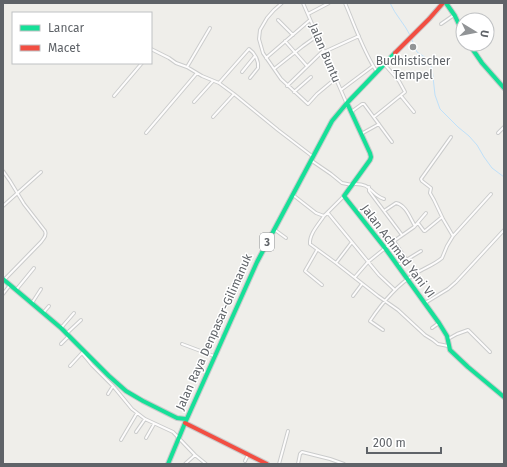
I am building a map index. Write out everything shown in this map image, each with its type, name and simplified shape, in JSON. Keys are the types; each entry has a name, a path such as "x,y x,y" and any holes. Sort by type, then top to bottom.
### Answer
{"main road":[{"path":"444,3 454,14"},
{"name":"Jalan Raya Denpasar-Gilimanuk","path":"168,464 257,262 292,194 332,122 347,103 406,44 444,3"},
{"path":"474,52 504,88"},
{"path":"344,196 370,158 370,154 347,103"},
{"name":"Jalan Achmad Yani VI","path":"344,196 398,265 439,323 448,339 448,346"},
{"path":"4,280 61,328 105,375 135,396 185,423"},
{"path":"448,346 454,355 504,397"},
{"path":"177,418 181,422 266,464"}],"street":[{"path":"282,3 270,13 259,33 262,51 280,79 308,104 317,94 335,79"},
{"name":"Jalan Buntu","path":"303,3 323,52 347,103"},
{"path":"308,14 329,3"},
{"path":"345,3 365,51 377,73"},
{"path":"441,24 454,14"},
{"path":"278,20 293,35"},
{"path":"266,58 310,20"},
{"path":"187,67 210,28"},
{"path":"274,69 317,36"},
{"path":"287,86 323,52 359,36"},
{"path":"285,41 307,66"},
{"path":"152,49 169,58 176,64 187,67 219,83 342,183 352,185 364,184 378,196 384,198"},
{"path":"219,83 248,49 250,49 255,56 259,67 250,78"},
{"path":"242,72 255,56"},
{"path":"114,96 141,64"},
{"path":"374,117 405,93 399,81 385,65"},
{"path":"341,90 373,66"},
{"path":"146,133 197,73"},
{"path":"294,92 311,76"},
{"path":"194,102 213,81"},
{"path":"213,117 234,94"},
{"path":"401,96 414,112"},
{"path":"351,112 363,103 392,142"},
{"path":"361,134 379,124"},
{"path":"498,133 504,127"},
{"path":"451,138 421,179 432,188 430,193 453,236"},
{"path":"3,171 24,204 46,234 41,242 4,280"},
{"path":"3,206 41,172"},
{"path":"369,188 369,191 402,235"},
{"path":"292,194 316,213 324,216"},
{"path":"383,330 370,321 395,290 415,274 443,257 446,246 453,236 491,194"},
{"path":"344,196 324,216 314,231 310,239 310,244 398,310 425,335 438,344 448,346"},
{"path":"384,211 396,203 400,204 406,210 415,226"},
{"path":"328,212 379,275 395,290"},
{"path":"355,277 368,262 415,226 426,213"},
{"path":"418,222 425,231 442,216"},
{"path":"274,229 286,238"},
{"path":"425,303 454,285 504,230"},
{"path":"394,241 406,259"},
{"path":"336,263 352,242"},
{"path":"318,250 305,271 322,285"},
{"path":"398,265 421,251"},
{"path":"16,290 34,268"},
{"path":"352,296 362,284"},
{"path":"3,294 10,285"},
{"path":"32,304 41,289"},
{"path":"43,313 49,306"},
{"path":"61,328 74,313"},
{"path":"61,344 81,320"},
{"path":"432,328 439,323"},
{"path":"448,339 468,330 490,352"},
{"path":"182,344 214,357"},
{"path":"70,366 83,352"},
{"path":"105,375 137,413 154,424 169,430 206,464"},
{"path":"108,394 113,386"},
{"path":"121,440 137,413"},
{"path":"136,432 145,419"},
{"path":"146,438 154,424"},
{"path":"279,464 288,431"},
{"path":"298,464 300,454 302,452 344,464"},
{"path":"185,464 194,454"},
{"path":"245,461 248,455"}],"waterway":[{"path":"390,3 411,37"},
{"path":"412,40 417,52 426,58 432,68 435,95 440,109 469,136 477,145 492,168 504,177"}],"traffic: fast":[{"path":"446,3 455,16"},
{"path":"474,52 504,88"},
{"path":"168,464 257,262 332,121 347,103 395,53"},
{"path":"347,103 371,157 344,196 385,248 439,323 447,336 450,350 504,397"},
{"path":"3,279 61,328 126,391 177,418 186,419"}],"traffic: jam":[{"path":"395,53 443,3"},
{"path":"185,423 267,464"}],"place":[{"name":"Budhistischer Tempel","path":"413,47"}]}
